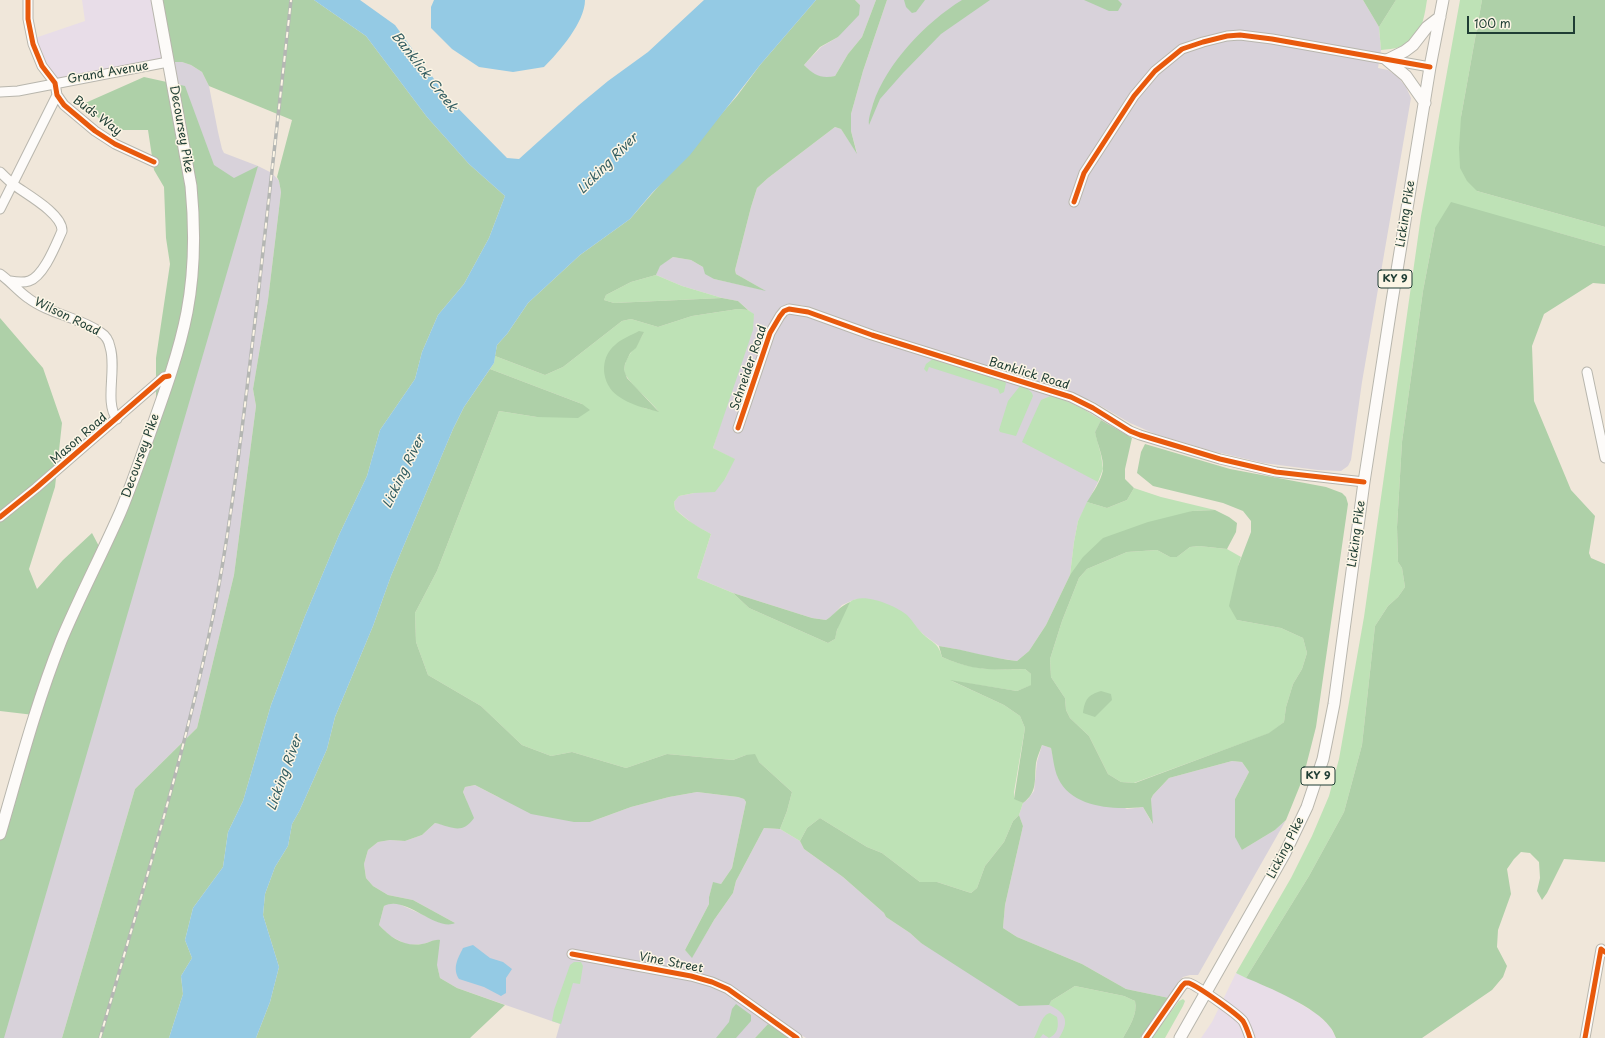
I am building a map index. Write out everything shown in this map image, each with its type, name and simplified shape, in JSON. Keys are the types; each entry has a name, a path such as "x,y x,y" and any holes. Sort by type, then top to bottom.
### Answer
{"main road":[{"name":"Decoursey Pike","path":"0,834 43,688 78,601 120,512 170,376 187,313 194,247 191,186 157,0"},
{"name":"Licking Pike","path":"1180,1038 1292,840 1306,807 1323,759 1334,704 1364,482 1394,286 1430,67 1443,0"},
{"path":"1425,103 1406,76 1387,60 1413,45 1427,26 1440,17"}],"street":[{"name":"Buds Way","path":"28,0 28,19 33,44 42,66 54,83 57,95 64,105 95,131 115,144 154,162"},
{"path":"1074,202 1084,173 1134,96 1155,71 1182,49 1227,36 1240,35 1272,39 1430,67"},
{"name":"Grand Avenue","path":"0,92 18,91 168,62"},
{"path":"0,209 57,95"},
{"path":"0,172 12,184 38,202 56,217 62,226 62,231 43,268 36,277 30,281 10,281"},
{"name":"Wilson Road","path":"0,274 10,281 27,298 49,310 93,328 105,336 110,346 112,357 112,413 117,419"},
{"name":"Schneider Road","path":"738,428 770,332 780,316 784,311 789,309 808,312 824,317"},
{"name":"Banklick Road","path":"824,317 872,335 1071,397 1093,408 1130,431 1163,443 1258,468 1364,482"},
{"path":"1587,372 1605,458"},
{"name":"Mason Road","path":"0,517 117,419 164,377 170,376"},
{"path":"1585,1038 1603,950"},
{"name":"Vine Street","path":"572,954 691,976 712,982 733,992 797,1038"},
{"path":"1146,1038 1185,983 1192,984 1235,1013 1243,1021 1250,1038"}],"shaded area":[{"path":"82,0 157,0 168,62 55,83 32,39 85,21"},
{"path":"855,0 876,0 862,37 848,54 835,76 826,78 815,76 804,65 821,47 838,37 860,5"},
{"path":"887,0 1363,0 1379,27 1381,50 1378,68 1388,70 1398,77 1406,87 1411,98 1362,382 1351,460 1348,466 1341,471 1318,470 1263,463 1212,451 1155,434 1130,423 1094,402 1071,393 958,359 801,305 790,307 806,315 1060,397 1101,420 1095,432 1098,482 1078,521 1070,575 1046,625 1029,651 1017,661 989,657 939,646 916,627 856,599 842,605 826,620 812,618 733,593 697,578 711,534 694,525 675,509 674,502 679,496 694,493 725,479 734,459 713,448 754,315 738,301 722,298 682,286 656,275 659,266 673,257 691,260 703,267 714,279 764,290 736,274 735,270 757,188 835,127 841,129 857,153 851,131 851,114 863,71"},
{"path":"168,62 182,62 191,65 202,72 209,86 218,132 224,153 272,173 279,181 281,192 268,300 253,389 256,406 234,575 197,728 135,789 62,1038 0,1038 102,553 173,364"},
{"path":"1042,745 1051,748 1058,778 1127,809 1143,807 1152,823 1151,799 1169,778 1232,761 1242,762 1249,772 1235,799 1242,850 1275,830 1286,820 1198,975 1183,977 1178,982 1169,998 1126,989 1082,964 1017,937 1003,928 1005,905 1023,826 1019,815 1023,803 1034,791 1037,762"},
{"path":"475,785 498,797 590,822 631,807 669,797 697,792 744,799 746,802 732,868 721,884 713,883 709,897 709,904 685,950 692,957 714,920 733,893 736,881 764,828 780,829 800,841 804,849 843,877 884,913 886,917 910,933 921,943 1051,1001 1123,1038 806,1038 774,1018 755,1038 556,1038 560,1024 457,988 440,978 437,966 436,940 423,944 408,945 390,936 379,925 384,906 389,903 399,904 441,923 455,923 413,900 388,895 373,886 366,878 364,864 368,850 378,842 390,840 405,841 422,835 435,823 446,825 467,802 463,792 465,787"},
{"path":"1236,973 1286,995 1317,1014 1330,1026 1336,1038 1201,1038 1212,1022"}],"green space":[{"path":"157,0 314,0 366,36 427,117 469,164 505,196 489,238 464,284 438,315 422,352 415,379 380,430 367,476 339,535 305,616 271,705 243,801 228,832 223,867 193,908 185,940 192,958 181,976 183,994 169,1038 62,1038 135,789 197,728 234,575 256,406 253,389 268,300 281,192 277,177 292,120 209,86 202,72 191,65 182,62 168,62"},
{"path":"816,0 855,0 860,5 859,15 838,37 820,47 804,65 815,74 826,77 835,76 848,54 862,37 876,0 887,0 863,71 851,114 851,131 857,154 841,129 835,127 757,188 735,270 736,274 766,291 714,279 705,274 703,267 691,260 673,257 660,266 656,275 631,282 606,295 604,300 614,303 722,298 738,301 748,310 738,309 692,316 658,327 631,319 622,321 563,367 545,375 495,356 497,345 507,334 528,303 580,255 630,219 737,96 760,65"},
{"path":"904,0 925,0 916,12 912,13 906,7"},
{"path":"962,0 990,0 941,34 903,73 880,99 869,125 873,104 879,89 897,59 921,32 948,9"},
{"path":"1084,0 1118,0 1122,4 1118,11 1109,11"},
{"path":"1363,0 1396,0 1379,27"},
{"path":"1396,0 1427,0 1423,22 1417,35 1407,44 1398,48 1381,50 1379,27"},
{"path":"1460,0 1482,0 1461,117 1477,191 1605,227 1605,246 1552,231 1435,228 1423,291 1402,442 1397,527 1398,562 1402,568 1405,587 1398,597 1388,606 1375,626 1362,745 1344,812 1309,876 1246,978 1236,973 1291,878 1312,836 1329,796 1339,759 1364,617 1421,216"},
{"path":"1482,0 1605,0 1605,227 1477,191 1467,181 1460,168 1459,148 1461,117"},
{"path":"144,77 185,86 214,165 234,178 258,166 4,1038 0,1038 0,834 34,715 0,711 0,318 43,368 62,423 55,487 29,569 37,589 63,560 92,533 102,552 156,417 156,358 170,264 166,238 164,187 154,170 148,130 112,130 83,104"},
{"path":"1451,202 1605,246 1605,284 1593,283 1544,314 1532,346 1534,401 1571,490 1595,516 1589,553 1591,558 1605,564 1605,862 1564,859 1542,900 1537,891 1540,878 1539,862 1530,853 1521,852 1507,869 1511,894 1498,930 1497,947 1507,966 1503,977 1492,990 1422,1038 1336,1038 1331,1028 1314,1012 1291,998 1246,978 1309,876 1344,812 1362,745 1375,626 1388,606 1398,597 1405,587 1402,568 1398,562 1397,527 1402,442 1423,291 1435,228"},
{"path":"656,275 682,286 722,298 614,303 604,300 606,295 631,282"},
{"path":"738,309 748,310 754,314 753,330 713,448 735,459 725,479 715,492 694,493 679,496 674,502 675,509 679,513 692,523 711,534 697,578 733,593 749,608 828,643 835,639 843,614 850,602 855,599 863,598 879,601 902,611 907,615 921,632 936,645 942,657 973,667 1025,669 1031,674 1032,685 1017,691 952,681 1004,705 1020,716 1025,728 1014,792 1014,798 1023,803 1019,815 1013,821 1004,842 985,866 977,888 971,893 937,882 920,882 882,853 867,847 820,818 807,828 800,841 780,829 792,792 759,762 746,755 733,760 667,754 626,768 572,752 551,756 522,745 481,706 428,675 416,642 415,613 437,571 499,411 537,417 582,404 490,369 494,363 495,356 545,375 563,367 622,321 631,319 658,327 692,316","holes":["644,332 626,361 624,371 629,380 658,411 644,408 609,386"]},
{"path":"639,331 644,332 636,348 630,353 624,370 627,378 659,412 638,406 622,399 612,391 605,378 604,364 610,350 620,341"},
{"path":"934,358 1003,380 1006,383 1004,392 1000,394 998,389 929,367 927,372 924,369 926,364"},
{"path":"490,369 582,404 590,410 578,418 537,417 499,411 437,571 415,613 416,642 428,675 481,706 522,745 551,756 572,752 626,768 667,754 733,760 746,755 755,754 759,762 792,792 787,811 780,829 764,828 736,881 733,893 714,920 692,958 685,950 709,904 709,897 713,882 721,884 732,868 746,802 744,799 697,792 669,797 631,807 590,822 574,822 531,814 475,785 465,787 463,792 474,818 470,823 465,827 452,828 435,823 422,835 405,841 390,840 378,842 368,850 364,864 366,878 373,886 388,895 413,900 455,923 447,924 439,922 411,908 392,904 384,906 379,925 393,938 404,943 415,945 440,940 437,965 440,978 457,988 505,1005 470,1038 256,1038 270,1002 279,967 263,915 265,894 275,867 288,846 292,824 300,810 327,749 335,717 373,626 391,576 453,429 464,407"},
{"path":"1020,386 1027,388 1033,396 1016,436 1000,432 999,430 1008,401"},
{"path":"1053,395 1083,409 1101,420 1095,432 1103,469 1098,482 1022,442 1041,400"},
{"path":"1101,420 1132,438 1125,469 1125,479 1134,488 1127,500 1107,508 1087,502 1099,482 1103,470 1095,432"},
{"path":"1145,444 1230,469 1326,487 1342,493 1346,497 1348,504 1316,727 1303,778 1286,820 1275,830 1242,850 1235,837 1235,799 1249,772 1242,762 1232,761 1169,778 1151,799 1153,824 1143,807 1119,808 1094,805 1073,796 1064,788 1058,778 1051,748 1042,745 1036,761 1034,785 1031,794 1023,803 1014,799 1025,728 1020,716 1004,705 950,680 1017,691 1031,685 1031,674 1025,669 983,669 953,662 942,657 939,646 1017,661 1029,651 1046,625 1070,575 1083,557 1103,538 1148,522 1192,511 1215,510 1237,523 1236,532 1227,549 1199,546 1190,547 1177,557 1170,557 1157,550 1127,552 1087,569 1079,578 1062,621 1050,659 1051,677 1065,698 1066,710 1070,718 1089,736 1108,774 1121,782 1135,783 1269,733 1284,722 1286,707 1293,684 1302,669 1307,653 1303,638 1281,628 1237,620 1229,606 1238,566 1251,532 1251,521 1243,511 1223,503 1153,486 1137,473 1141,452"},
{"path":"1134,488 1161,497 1215,510 1192,511 1070,575 1078,521 1087,502 1107,508 1127,500"},
{"path":"1199,546 1227,549 1241,557 1238,566 1237,620 1281,628 1303,638 1307,653 1302,669 1293,684 1286,707 1284,722 1270,733 1134,783 1121,782 1108,774 1089,736 1070,718 1066,710 1065,698 1051,677 1050,659 1062,621 1079,578 1087,569 1127,552 1157,550 1170,557 1177,557 1190,547"},
{"path":"733,593 812,618 826,620 850,602 837,630 835,639 828,643 749,608"},
{"path":"1101,691 1111,694 1112,700 1095,717 1083,713 1088,698"},
{"path":"1019,815 1023,826 1005,905 1003,928 1017,937 1082,964 1126,989 1169,998 1140,1038 1123,1038 1132,1020 1136,1006 1135,1001 1124,996 1075,986 1051,1001 1049,1005 1019,1006 921,943 910,933 886,917 884,913 843,877 804,849 800,841 807,828 820,818 867,847 882,853 920,882 937,882 971,893 977,888 985,866 1004,842 1013,821"},
{"path":"574,962 581,962 583,966 580,984 573,983 561,1024 552,1021 554,1010 570,965"},
{"path":"1075,986 1124,996 1135,1001 1136,1006 1134,1016 1123,1038 1059,1038 1065,1022 1063,1014 1049,1005 1051,1001"},
{"path":"1183,999 1185,1001 1183,1006 1165,1038 1151,1038 1179,1001"},
{"path":"736,1004 751,1015 751,1021 736,1038 716,1038 729,1022 732,1009"},
{"path":"1050,1013 1057,1017 1058,1027 1056,1032 1049,1038 1043,1034 1040,1038 1034,1038 1042,1020 1047,1014"},
{"path":"768,1024 789,1038 755,1038"}],"water":[{"path":"314,0 360,0 395,25 447,97 507,158 519,159 579,105 608,81 648,52 704,0 816,0 760,65 690,155 652,193 630,219 580,255 528,303 507,334 497,345 494,363 464,407 453,429 391,576 373,626 335,717 327,749 300,810 292,824 288,846 275,867 265,894 263,915 279,967 270,1002 256,1038 169,1038 183,994 181,976 192,958 185,940 193,908 223,867 228,832 243,801 271,705 305,616 339,535 367,476 380,430 415,379 422,352 438,315 464,284 489,238 505,196 469,164 427,117 366,36"},
{"path":"434,0 585,0 581,18 576,27 564,45 544,67 513,72 479,67 452,49 431,28 431,7"},
{"path":"473,945 490,958 503,962 512,969 506,978 506,993 501,996 484,987 459,979 456,971 458,959 463,948"}],"railway":[{"path":"100,1038 148,874 178,763 217,596 235,484 258,296 291,0"}],"cycle path":[{"path":"28,0 28,19 33,44 42,66 55,83 57,95 64,105 95,131 115,144 154,162"},
{"path":"1074,202 1084,173 1134,96 1155,71 1182,49 1227,36 1240,35 1272,39 1430,67"},
{"path":"738,428 770,333 780,316 784,311 789,309 808,312 872,335 1071,397 1093,408 1130,431 1140,435 1220,459 1276,472 1364,482"},
{"path":"0,517 36,488 164,377 169,376"},
{"path":"1585,1038 1601,949 1605,952"},
{"path":"572,954 691,976 712,982 728,989 797,1038"},
{"path":"1146,1038 1185,983 1189,983 1201,990 1239,1017 1243,1021 1250,1038"}],"water label":[{"name":"Banklick Creek","path":"424,72"},
{"name":"Licking River","path":"608,164"},
{"name":"Licking River","path":"404,472"},
{"name":"Licking River","path":"285,773"}]}
